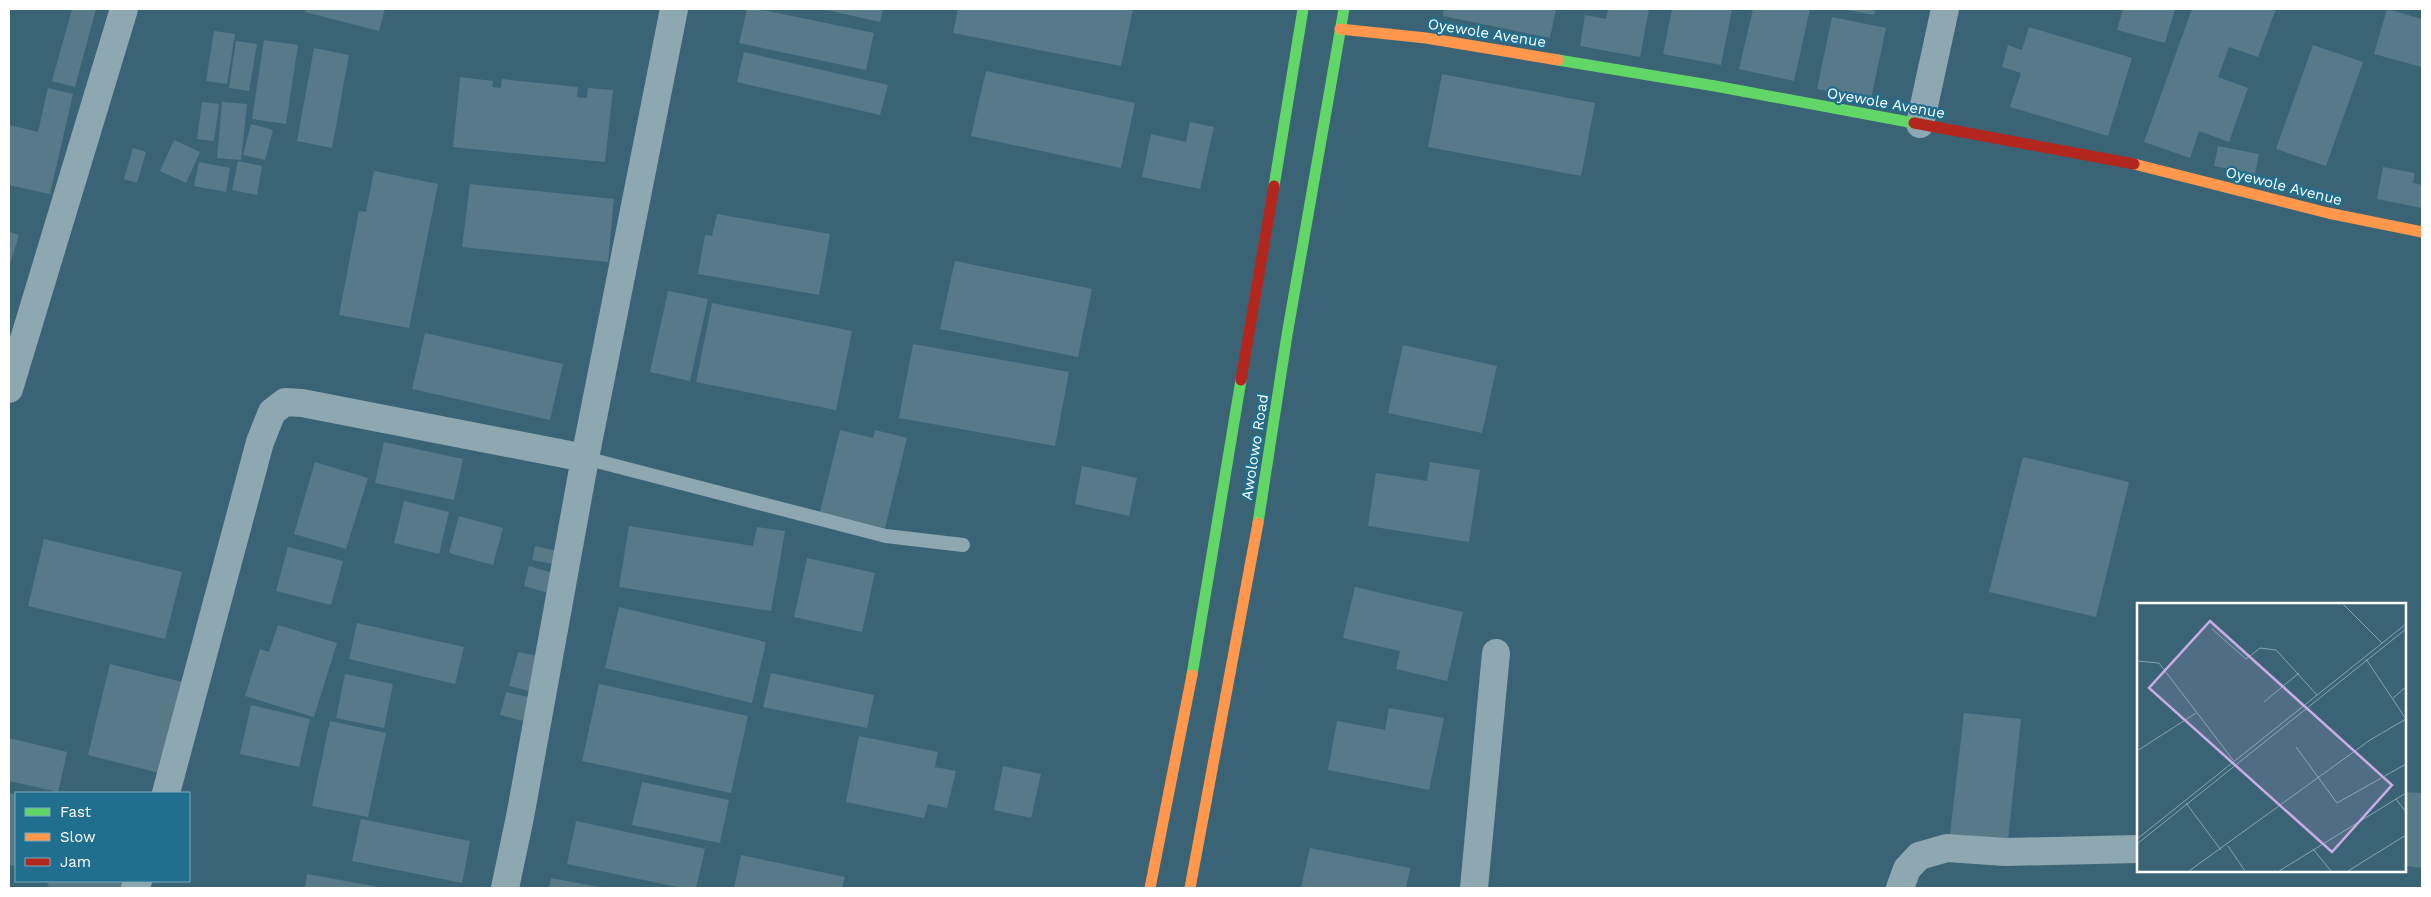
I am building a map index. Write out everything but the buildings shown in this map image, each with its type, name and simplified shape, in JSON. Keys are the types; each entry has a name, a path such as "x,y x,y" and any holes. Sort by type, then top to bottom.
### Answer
{"main road":[{"name":"Awolowo Road","path":"1150,888 1187,708 1303,9"},
{"name":"Awolowo Road","path":"1190,888 1261,507 1287,335 1344,9"},
{"name":"Oyewole Avenue","path":"1340,29 1455,43 1715,86 1920,124 2137,165 2328,213 2422,232"}],"street":[{"path":"9,389 124,9"},
{"path":"505,888 520,817 585,458 674,9"},
{"path":"1920,124 1945,9"},
{"path":"166,792 260,442 272,412 286,402 302,403 585,458"},
{"path":"1474,888 1496,653"},
{"path":"1900,888 1908,869 1919,856 1947,848 2005,852 2137,849"}],"lane":[{"path":"585,458 886,536 963,545"}],"traffic: fast":[{"path":"1274,186 1303,9"},
{"path":"1258,523 1287,335 1344,9"},
{"path":"1558,60 1715,86 1914,123"},
{"path":"1192,675 1241,380"}],"traffic: slow":[{"path":"1340,29 1426,38 1558,60"},
{"path":"2134,164 2328,213 2422,232"},
{"path":"1190,888 1258,523"},
{"path":"1150,888 1192,675"}],"traffic: jam":[{"path":"1914,123 2134,164"},
{"path":"1241,380 1274,186"}]}
